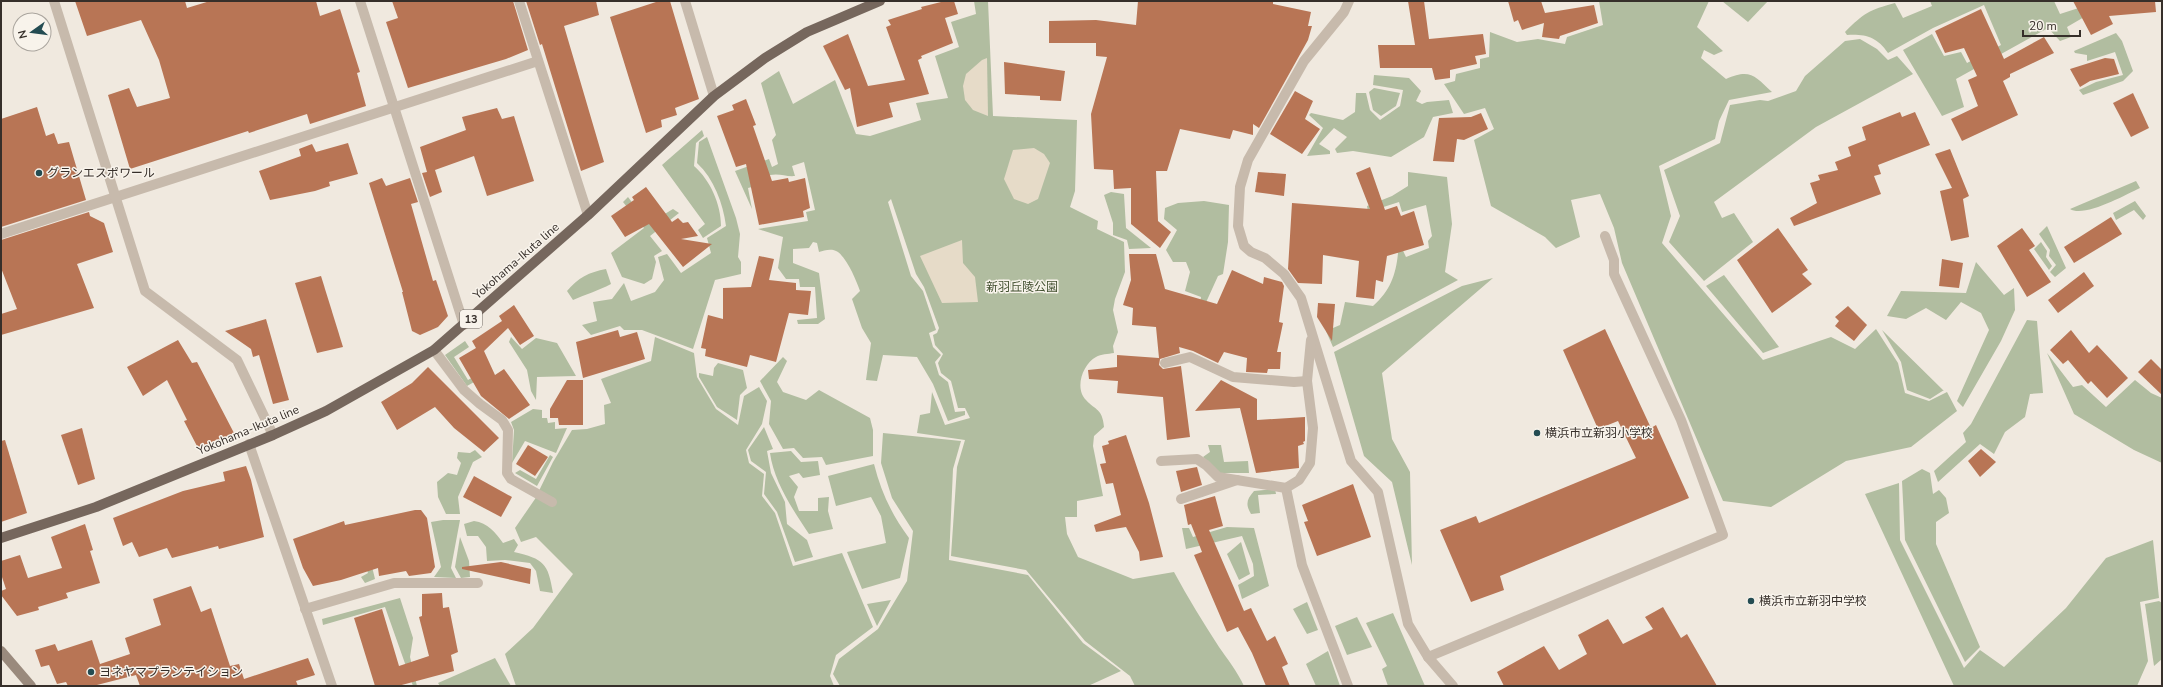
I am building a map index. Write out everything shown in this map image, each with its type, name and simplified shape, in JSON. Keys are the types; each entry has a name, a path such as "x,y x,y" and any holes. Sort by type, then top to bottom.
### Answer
{"main road":[{"name":"Yokohama-Ikuta line","path":"1,538 96,507 273,435 326,411 434,350 588,215 714,96 765,58 807,32 880,1"},
{"path":"1,652 31,686"}],"street":[{"path":"54,1 145,291 238,360 273,435"},
{"path":"360,1 464,325"},
{"path":"519,1 588,215"},
{"path":"685,1 714,96"},
{"path":"1349,1 1344,12 1304,61 1248,160 1240,187 1238,226 1244,246 1251,252 1265,258 1284,274 1301,298 1311,335 1351,461 1378,492 1408,624 1428,657 1452,686"},
{"path":"1,234 538,61"},
{"path":"1428,657 1722,535 1681,420 1614,274 1614,260 1605,236"},
{"path":"1161,461 1197,459 1206,465 1218,477 1286,488 1299,480 1310,463 1314,428 1307,381 1311,335"},
{"path":"434,350 464,390 502,420 508,430 507,474 512,479 552,502"},
{"path":"1165,363 1190,357 1233,377 1294,382 1307,381"},
{"path":"249,444 332,686"},
{"path":"1181,499 1237,480"},
{"path":"1286,488 1302,565 1348,686"},
{"path":"305,609 394,582 478,583"}],"green space":[{"name":"新羽丘陵公園","path":"974,1 988,1 993,116 1077,120 1075,191 1070,207 1098,221 1097,229 1124,242 1125,272 1115,299 1113,310 1118,332 1113,346 1114,353 1100,355 1091,360 1084,371 1080,383 1082,395 1098,410 1102,416 1104,427 1094,436 1093,446 1103,496 1077,501 1077,517 1065,517 1067,534 1078,557 1133,579 1174,572 1201,619 1244,686 1135,686 1130,676 1085,641 1026,570 951,556 957,467 965,440 917,433 920,415 930,413 932,392 945,425 970,418 965,408 958,408 951,381 941,373 938,363 943,354 935,345 933,335 937,333 939,328 924,287 916,274 891,199 888,202 911,276 923,291 936,330 929,333 933,347 941,355 935,362 939,375 948,382 955,412 965,411 965,415 948,421 933,384 917,357 883,355 877,381 866,380 871,343 862,328 852,299 860,291 851,270 842,256 833,250 819,252 817,243 813,242 809,248 793,249 793,263 819,273 825,319 818,324 798,324 797,320 817,318 815,287 800,287 799,279 786,279 778,268 783,237 758,229 808,221 806,212 815,210 804,162 792,166 795,176 777,174 770,175 767,183 748,188 752,209 735,171 769,159 772,167 778,164 772,140 776,135 761,83 779,71 793,104 835,80 856,134 870,136 921,120 916,103 948,98 935,56 959,47 951,22 976,14"},
{"path":"1599,1 1709,1 1697,27 1723,51 1714,55 1704,50 1701,58 1726,79 1741,74 1752,75 1772,92 1729,100 1719,121 1715,139 1659,166 1671,216 1662,243 1763,360 1831,337 1855,349 1876,329 1898,363 1905,393 1929,401 1947,392 1957,411 1911,447 1846,461 1771,507 1723,501 1622,263 1614,228 1600,194 1571,200 1580,237 1556,248 1545,237 1491,206 1474,140 1494,129 1485,108 1464,114 1444,84 1455,81 1456,74 1480,68 1480,59 1489,57 1490,32 1517,42 1538,39 1565,44 1567,37 1603,25"},
{"path":"1722,1 1768,1 1748,22"},
{"path":"1930,1 2054,1 2060,14 2091,4 2103,6 2067,27 2071,37 2060,41 2048,28 1956,79 1964,107 1942,116 1903,50 1932,34 1944,56 1961,52 1967,63 2001,45 1984,5 1933,28 1888,53 1880,43 1875,40 1860,35 1847,35 1845,32 1862,16 1873,10 1895,3 1903,18 1932,6"},
{"path":"2116,33 2122,41 2133,71 2123,81 2083,95 2079,90 2096,82 2123,75 2115,52 2087,61 2087,55 2075,53 2074,51"},
{"path":"1860,39 1877,49 1888,60 1897,56 1913,74 1816,127 1714,202 1722,218 1734,213 1753,242 1704,281 1669,242 1680,216 1664,170 1720,143 1730,105 1760,100 1768,101 1796,91 1805,76 1845,41"},
{"path":"1374,75 1409,78 1421,91 1416,101 1422,104 1427,102 1449,100 1453,113 1433,117 1424,137 1391,157 1353,151 1337,153 1335,149 1347,137 1334,128 1319,144 1330,151 1330,154 1307,156 1323,128 1309,115 1311,113 1343,120 1355,112 1356,93 1366,93 1370,110 1380,120 1400,106 1403,90 1373,85"},
{"path":"1374,88 1400,93 1396,106 1381,116 1373,110 1369,92"},
{"path":"702,130 704,136 696,143 694,166 705,178 714,193 719,209 721,226 703,238 698,230 705,224 662,165"},
{"path":"707,137 736,218 740,234 738,257 741,262 741,274 715,280 693,349 642,330 624,330 620,326 591,335 582,325 597,321 593,302 612,299 624,283 631,301 655,292 664,280 658,257 667,254 681,273 711,253 707,238 726,226 723,209 717,192 708,176 697,163 699,142"},
{"path":"1408,172 1447,177 1452,224 1445,272 1458,280 1333,347 1326,331 1340,325 1345,302 1373,306 1384,294 1391,282 1396,268 1398,253 1383,243 1398,240 1406,257 1429,248 1428,241 1432,236 1426,205 1402,212 1399,202 1368,212 1367,206 1392,196 1408,186"},
{"path":"2136,181 2140,188 2115,200 2085,210 2076,211 2070,209"},
{"path":"1111,192 1124,194 1126,228 1151,248 1129,249 1127,240 1113,235 1113,223 1104,195"},
{"path":"628,197 643,217 663,215 673,209 679,213 650,236 662,251 654,256 656,262 652,279 644,284 622,277 611,253 644,228 623,202"},
{"path":"1204,201 1229,205 1228,242 1223,274 1218,276 1198,320 1201,297 1185,291 1190,272 1186,262 1173,262 1166,250 1177,230 1164,219 1165,208 1178,203"},
{"path":"2135,201 2146,216 2143,220 2134,210 2116,220 2113,213"},
{"path":"2047,226 2066,268 2055,277 2050,272 2056,265 2049,256 2050,250 2039,234"},
{"path":"2041,242 2047,251 2046,257 2052,266 2049,270 2034,249"},
{"path":"1976,262 2004,295 2014,288 2015,310 2001,341 1963,407 1957,401 1989,330 1981,313 1961,302 1946,320 1926,308 1906,319 1887,316 1901,291 1966,293"},
{"path":"606,269 611,284 573,300 567,291 571,286 584,276"},
{"path":"1724,275 1779,347 1763,353 1706,286"},
{"path":"1493,278 1382,373 1392,439 1410,472 1412,565 1392,482 1364,456 1334,352 1462,286"},
{"path":"2027,320 2037,321 2043,393 2030,394 2025,417 2005,432 1994,454 1980,444 1938,482 1934,471 1966,442 1963,433 1971,424"},
{"path":"1882,330 1944,390 1930,399 1907,390 1901,362"},
{"path":"511,337 522,349 536,338 557,343 576,376 537,377 536,400 531,391 527,370 509,342"},
{"path":"655,337 694,353 697,377 716,409 738,425 744,396 759,387 767,401 762,424 746,450 749,463 764,474 762,496 775,513 793,566 842,553 873,627 836,655 830,676 834,686 516,686 505,654 533,628 573,574 536,537 521,542 515,528 535,499 553,462 572,430 587,429 605,424 604,405 611,403 601,379 651,361"},
{"path":"465,341 469,347 454,357 468,380 480,373 483,377 467,386 445,355"},
{"path":"2047,353 2073,387 2082,385 2106,407 2135,380 2151,393 2162,398 2162,463 2134,450 2074,414"},
{"path":"783,357 787,361 777,382 783,392 806,400 819,390 870,418 873,430 873,456 826,465 822,457 803,458 794,448 783,449 769,424 771,401 760,381"},
{"path":"718,363 743,370 747,388 740,395 737,420 717,407 699,377 699,373 713,376 714,368"},
{"path":"533,409 542,410 542,418 547,418 548,423 555,422 555,429 567,428 556,453 525,441 512,463 514,430 511,422"},
{"path":"764,427 773,449 767,451 771,473 785,502 787,524 807,540 813,557 795,562 777,512 764,494 766,472 751,461 748,450"},
{"path":"883,433 961,441 953,469 949,560 1028,575 1083,643 1121,671 1088,686 840,686 833,674 839,659 878,629 907,581 913,531 892,498 881,463"},
{"path":"1208,445 1221,445 1224,462 1248,461 1249,473 1220,473 1203,457 1210,452"},
{"path":"475,450 482,457 473,462 458,497 460,514 446,514 438,497 437,482 448,473 457,475 461,463 457,458 458,452 470,453"},
{"path":"791,451 801,462 818,461 820,475 803,478 799,473 789,476 798,487 794,497 799,511 818,511 818,498 829,497 828,511 833,529 809,534 785,495 772,464 770,453"},
{"path":"550,455 553,457 537,486 515,473 520,470 536,479"},
{"path":"874,464 888,503 897,521 909,538 900,578 862,589 847,552 886,543 881,516 871,497 836,506 828,476"},
{"path":"1922,469 1930,473 1933,494 1939,490 1946,498 1949,513 1936,522 1936,544 1980,647 1965,662 1905,540 1902,481"},
{"path":"1899,483 1900,540 1964,668 1980,650 2004,667 2066,608 2106,558 2153,540 2159,598 2140,602 2148,661 2137,686 1954,686 1865,494"},
{"path":"1275,489 1276,494 1258,495 1260,513 1251,514 1247,504 1254,491"},
{"path":"460,520 451,568 456,578 434,577 441,567 431,522"},
{"path":"474,521 487,526 503,543 514,539 518,545 514,552 532,557 543,564 549,575 553,593 540,591 536,571 530,563 505,560 487,561 486,547 478,536 467,536 464,524"},
{"path":"1227,527 1254,528 1269,586 1242,599 1238,585 1254,576 1253,564 1242,536 1186,549 1182,528 1189,528 1193,537"},
{"path":"460,537 469,561 470,577 461,578 455,567"},
{"path":"366,542 375,579 365,583 361,577 368,573 359,545"},
{"path":"1241,542 1250,574 1239,580 1227,554"},
{"path":"400,598 413,638 410,657 417,686 413,686 385,607 323,625 322,619"},
{"path":"891,600 877,626 867,604"},
{"path":"2159,601 2162,603 2162,659 2154,666 2145,604"},
{"path":"1307,602 1318,630 1307,634 1293,609"},
{"path":"1393,613 1425,686 1388,686 1382,669 1387,666 1366,623"},
{"path":"1357,617 1372,647 1347,655 1335,626"},
{"path":"1328,651 1340,686 1316,686 1306,664"},
{"path":"495,658 511,686 440,686 438,683"}],"shaded area":[{"path":"987,58 988,116 973,110 965,100 963,86 966,74 982,60"},
{"path":"1034,148 1044,154 1050,163 1038,199 1028,204 1014,199 1004,179 1013,150"},
{"path":"962,240 963,263 975,277 978,302 942,303 920,256"}],"building":[{"path":"75,1 185,1 187,8 210,1 316,1 320,16 340,9 360,72 357,73 366,106 310,124 307,114 249,133 248,131 130,169 108,95 129,88 137,107 170,98 159,60 141,20 87,36"},
{"path":"392,1 513,1 528,50 506,59 408,88 386,22 398,18"},
{"path":"526,1 596,1 599,15 564,26 604,162 581,171 542,44 540,45"},
{"path":"659,1 670,1 699,99 675,108 677,115 661,120 662,127 646,133 610,17"},
{"path":"945,1 954,1 958,14 945,18 953,43 921,56 922,58 918,60 929,94 889,103 893,117 857,127 850,88 845,90 823,46 848,34 868,86 905,80 886,27 891,25 888,20 922,9 921,7"},
{"path":"1138,1 1273,1 1273,4 1311,12 1308,26 1312,26 1308,40 1259,128 1253,124 1253,135 1233,130 1230,139 1180,129 1167,171 1156,171 1158,221 1171,232 1160,248 1131,224 1131,188 1114,189 1113,170 1094,169 1091,114 1107,57 1096,56 1096,43 1049,43 1049,21 1096,20 1136,25"},
{"path":"1408,1 1424,1 1429,39 1483,34 1486,54 1475,56 1477,64 1450,70 1450,78 1435,80 1432,68 1380,68 1378,45 1415,45"},
{"path":"1508,1 1541,1 1545,13 1594,5 1598,23 1560,36 1559,39 1542,37 1544,23 1522,30 1518,20 1514,22"},
{"path":"2073,1 2155,1 2156,12 2109,16 2113,24 2091,35"},
{"path":"1981,9 2004,59 2044,37 2054,53 2010,74 2010,77 2003,81 2018,115 1962,141 1951,119 1978,106 1968,80 1977,76 1964,48 1945,53 1935,31"},
{"path":"2105,58 2114,59 2119,74 2090,81 2080,87 2070,69"},
{"path":"1004,62 1065,71 1061,101 1040,100 1040,96 1005,94"},
{"path":"1295,91 1313,101 1305,119 1320,129 1302,154 1270,134"},
{"path":"2133,93 2149,128 2131,137 2113,103"},
{"path":"746,99 756,125 753,126 772,181 788,178 789,182 805,178 810,208 803,211 804,217 759,225 746,164 736,167 717,116 734,110 732,105"},
{"path":"37,107 46,136 54,133 58,144 69,142 86,200 1,227 1,119"},
{"path":"497,108 502,119 514,116 534,181 487,196 474,156 435,170 442,192 430,197 422,173 427,172 420,147 466,130 462,117"},
{"path":"1900,112 1902,117 1915,112 1930,145 1878,165 1881,174 1874,176 1881,194 1794,226 1790,218 1817,203 1810,183 1820,180 1818,175 1838,170 1835,162 1851,156 1848,147 1866,140 1862,127"},
{"path":"1481,113 1488,129 1464,140 1457,139 1454,162 1433,161 1439,118 1471,117"},
{"path":"348,143 358,174 329,182 330,186 315,191 270,200 259,171 301,156 299,149 312,144 316,152"},
{"path":"1950,149 1969,196 1963,199 1969,237 1951,241 1940,191 1952,188 1935,154"},
{"path":"1370,167 1385,210 1397,206 1401,216 1414,211 1424,245 1387,256 1383,282 1376,280 1374,299 1356,297 1359,261 1323,255 1322,284 1298,283 1288,269 1292,203 1370,209 1356,173"},
{"path":"1258,172 1286,174 1284,196 1255,192"},
{"path":"382,178 386,186 410,178 418,202 411,204 433,281 436,280 448,316 438,327 420,335 412,331 403,292 369,183"},
{"path":"646,187 672,222 678,218 683,223 688,222 698,236 681,239 712,244 683,267 649,224 625,237 611,216 634,200 632,197"},
{"path":"89,212 90,216 104,223 113,252 77,264 94,308 1,335 1,314 17,309 1,268 1,240"},
{"path":"2111,217 2122,234 2074,263 2064,247"},
{"path":"1778,228 1808,270 1802,274 1812,284 1772,313 1737,260"},
{"path":"2022,228 2035,246 2029,250 2051,282 2027,297 1997,246"},
{"path":"1129,254 1156,254 1165,289 1217,304 1232,270 1263,284 1264,277 1282,282 1284,286 1279,322 1283,323 1277,352 1281,352 1280,369 1268,369 1267,373 1246,372 1247,358 1224,352 1218,363 1193,351 1179,347 1180,353 1160,359 1159,365 1163,369 1181,366 1190,437 1167,440 1163,397 1117,393 1118,381 1089,379 1088,370 1117,367 1117,355 1159,358 1156,327 1132,325 1133,308 1123,305 1131,280"},
{"path":"759,256 774,259 769,280 796,283 796,290 811,291 808,315 789,313 776,362 750,355 747,367 705,356 706,349 701,348 708,315 723,319 723,288 751,287"},
{"path":"1942,259 1963,263 1959,288 1939,286"},
{"path":"2084,272 2094,286 2058,313 2048,300"},
{"path":"321,276 343,347 317,353 295,283"},
{"path":"1318,303 1335,304 1332,341 1317,317"},
{"path":"514,305 534,336 520,345 508,328 484,351 495,375 504,369 530,405 509,419 481,396 459,358 476,348 472,341 502,321 499,316"},
{"path":"1848,306 1867,325 1854,341 1835,326 1839,321 1835,317"},
{"path":"266,319 289,400 273,404 259,355 253,357 251,349 225,331"},
{"path":"1605,329 1651,428 1656,425 1689,498 1500,576 1504,590 1471,602 1440,530 1476,516 1479,523 1636,458 1618,421 1598,429 1563,350"},
{"path":"618,330 620,337 637,332 645,359 583,378 576,342"},
{"path":"2071,330 2089,353 2097,345 2128,378 2107,398 2091,381 2088,384 2068,360 2063,364 2050,350"},
{"path":"178,340 192,363 197,362 234,433 208,446 198,448 184,421 187,420 167,380 143,396 127,367"},
{"path":"2151,359 2162,370 2162,395 2138,372"},
{"path":"428,367 499,438 484,452 454,428 435,407 397,430 381,402 412,383"},
{"path":"567,380 583,380 583,425 559,425 558,418 550,418 550,409"},
{"path":"1221,380 1257,399 1257,420 1305,417 1305,441 1303,442 1304,444 1298,446 1299,468 1256,473 1240,408 1195,411"},
{"path":"82,428 95,479 78,485 61,435"},
{"path":"1126,435 1149,503 1163,557 1140,561 1139,552 1126,527 1096,532 1094,525 1121,515 1113,483 1106,484 1100,464 1106,463 1102,446 1109,444 1108,441"},
{"path":"5,440 27,513 1,522 1,441"},
{"path":"528,445 548,457 535,476 516,464"},
{"path":"1981,449 1996,462 1980,477 1968,461"},
{"path":"246,466 251,480 264,537 219,549 218,546 172,558 167,548 139,557 132,542 123,546 113,518 183,491 225,481 223,472"},
{"path":"1197,467 1202,485 1181,492 1176,471"},
{"path":"474,476 512,497 501,517 463,497"},
{"path":"1353,484 1371,537 1317,556 1304,522 1308,521 1302,505"},
{"path":"1215,496 1223,526 1209,530 1244,611 1251,608 1267,641 1275,636 1288,664 1282,667 1290,686 1266,686 1252,653 1238,627 1227,632 1194,555 1202,552 1191,524 1188,525 1184,505"},
{"path":"421,510 427,518 435,567 431,573 409,576 406,571 379,576 378,568 341,580 313,586 303,568 293,539 344,521 345,525"},
{"path":"85,524 93,550 90,551 100,583 66,593 68,598 38,607 39,610 17,616 1,595 1,591 6,589 1,574 1,561 20,555 28,578 62,568 51,537"},
{"path":"501,562 531,569 530,584 462,569 462,567"},
{"path":"191,586 201,612 211,608 230,666 239,664 244,679 308,658 315,675 296,681 298,686 140,686 136,675 93,686 68,686 66,682 57,684 49,665 41,667 35,650 55,644 58,651 92,640 100,664 130,654 125,638 161,625 153,599"},
{"path":"442,593 443,608 449,607 458,652 451,655 454,671 398,686 375,686 354,618 382,609 399,666 429,656 419,617 422,616 422,594"},
{"path":"1663,607 1681,638 1687,634 1717,686 1504,686 1497,672 1544,646 1559,670 1587,654 1578,635 1608,619 1623,644 1653,629 1645,617"}],"place":[{"name":"グランエスポワール","path":"39,173"},
{"name":"横浜市立新羽小学校","path":"1537,433"},
{"name":"横浜市立新羽中学校","path":"1751,601"},
{"name":"ヨネヤマプランテイション","path":"91,672"}]}
